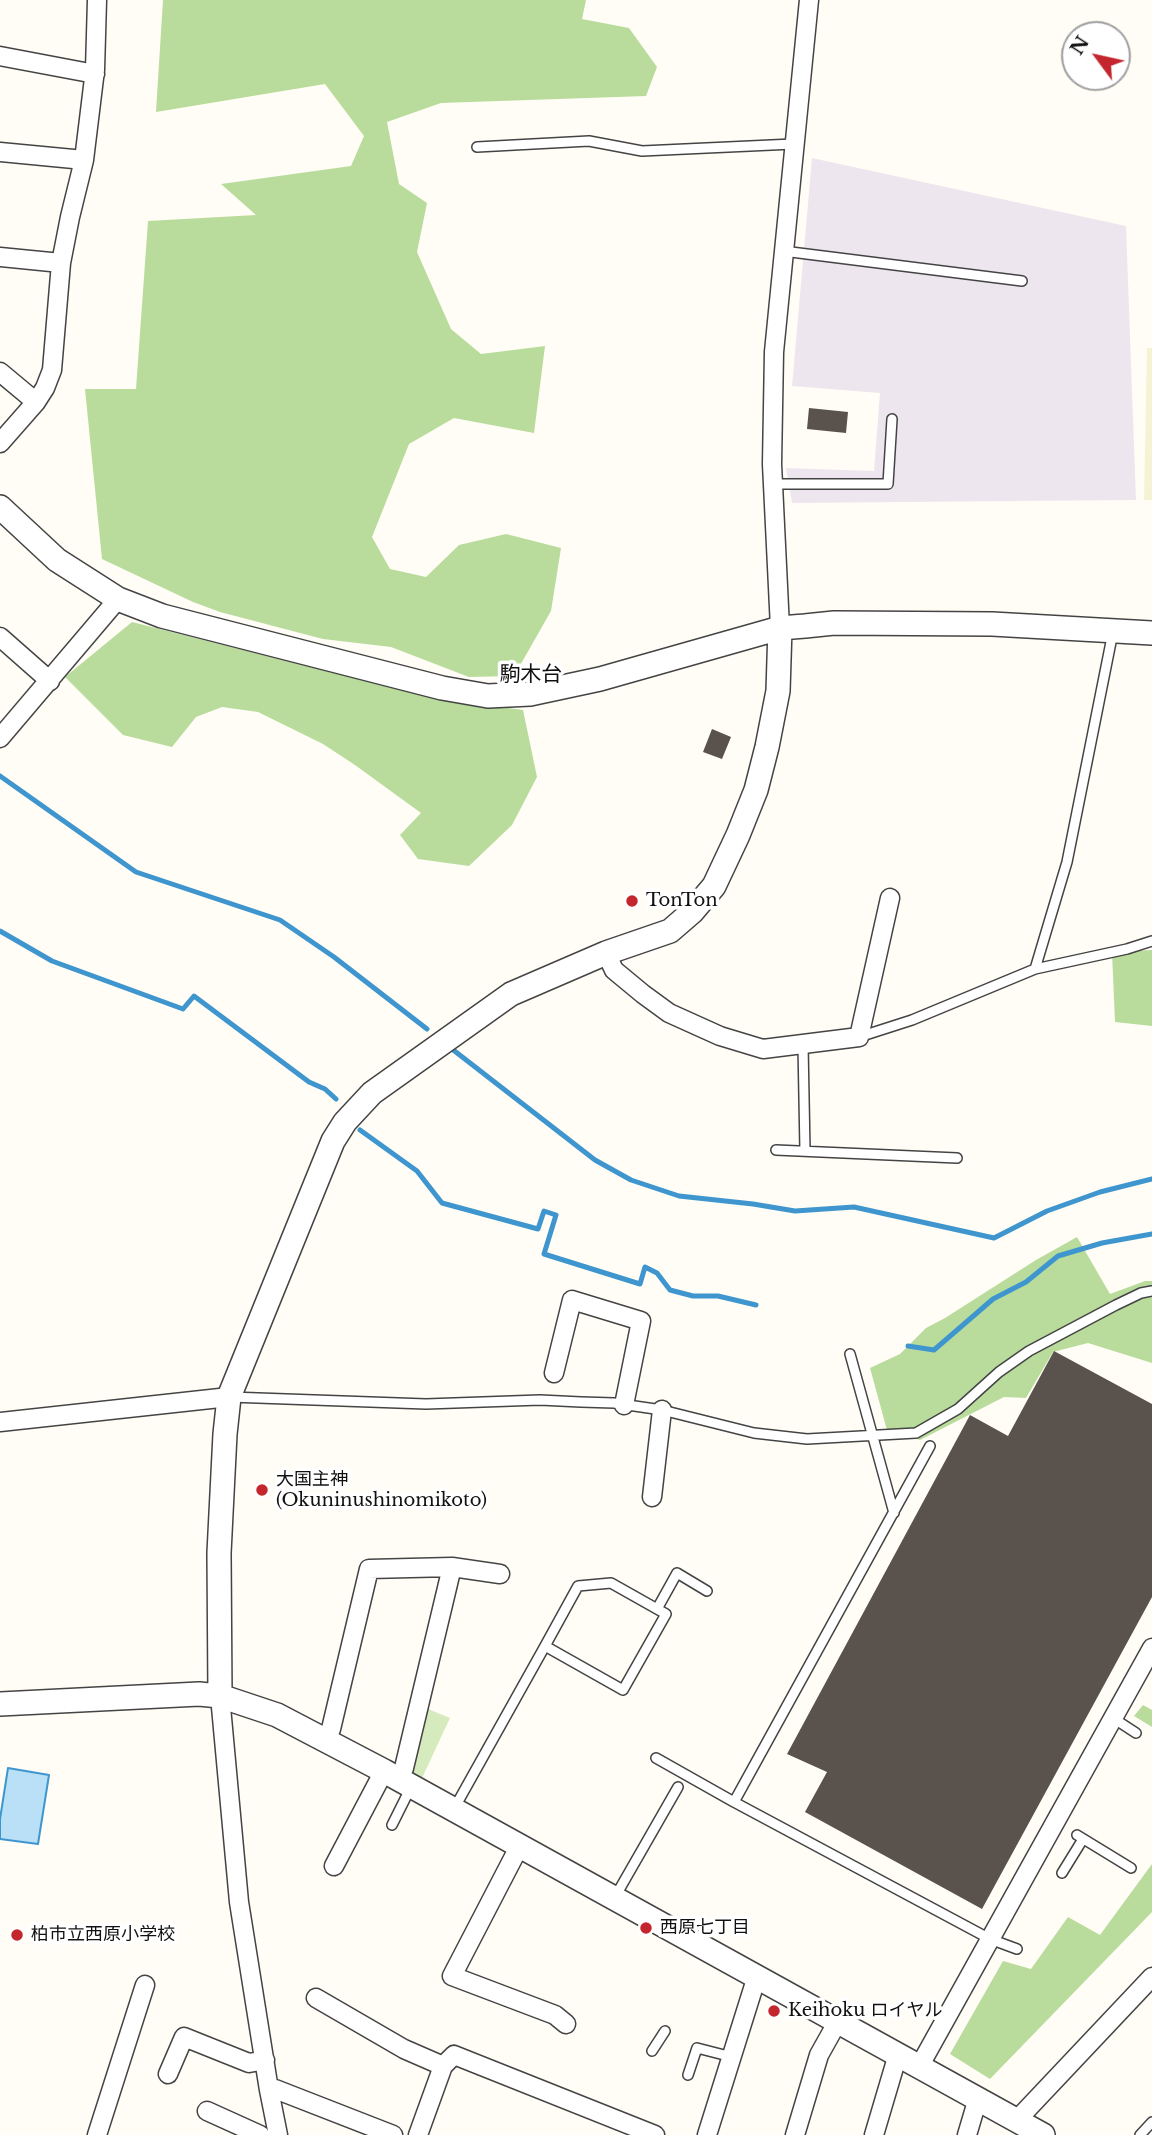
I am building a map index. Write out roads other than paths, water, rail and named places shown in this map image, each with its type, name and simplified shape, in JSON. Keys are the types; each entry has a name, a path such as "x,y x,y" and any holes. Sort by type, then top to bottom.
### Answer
{"street":[{"path":"0,443 46,388 52,370 61,262 85,160 95,74 97,0"},
{"path":"278,2135 239,1902 220,1696 219,1553 229,1398 322,1164 345,1122 372,1093 511,994 606,953 670,931 692,912 714,886 738,835 756,790 778,691 780,628 773,484 774,352 809,0"},
{"path":"0,56 95,74"},
{"path":"0,152 85,160"},
{"path":"0,257 61,262"},
{"path":"0,372 36,402"},
{"path":"0,507 57,560 118,599 162,616 442,688 488,696 530,694 600,680 780,628 834,623 992,624 1152,633"},
{"path":"0,738 118,599"},
{"path":"0,637 50,681"},
{"path":"606,953 614,970 669,1013 693,1025 763,1049 859,1037 890,898"},
{"path":"554,1373 572,1300 641,1321 624,1405"},
{"path":"0,1422 229,1398"},
{"path":"652,1497 662,1410"},
{"path":"325,1738 331,1729 369,1569 452,1567 500,1574"},
{"path":"334,1866 404,1768 452,1567"},
{"path":"919,2067 1152,1648"},
{"path":"0,1704 175,1694 220,1696 277,1715 399,1778 1043,2135"},
{"path":"520,1845 452,1976 555,2015 566,2024"},
{"path":"708,2135 757,1976"},
{"path":"1016,2120 1152,1978"},
{"path":"101,2134 145,1985"},
{"path":"316,1998 404,2049 443,2066"},
{"path":"795,2135 819,2054 838,2021"},
{"path":"168,2074 184,2037 248,2063 265,2060"},
{"path":"874,2135 898,2054"},
{"path":"418,2135 443,2066 454,2055 654,2135"},
{"path":"269,2090 275,2089 393,2135"},
{"path":"967,2135 978,2098"},
{"path":"207,2111 260,2135"}],"lane":[{"path":"477,147 589,141 642,151 793,144"},
{"path":"783,251 1022,281"},
{"path":"773,484 888,484 892,419"},
{"path":"1035,969 1067,862 1113,630"},
{"path":"859,1037 912,1020 1035,969 1152,941"},
{"path":"803,1045 805,1152"},
{"path":"776,1150 957,1158"},
{"path":"229,1398 246,1396 279,1400 426,1404 540,1400 662,1410 754,1433 807,1439 916,1433 958,1409 999,1372 1029,1351 1116,1305 1141,1293 1152,1291"},
{"path":"850,1354 894,1513"},
{"path":"734,1802 930,1446"},
{"path":"657,1609 677,1573 707,1591"},
{"path":"454,1809 578,1586 611,1583 666,1614 622,1690 545,1646"},
{"path":"1113,1718 1136,1732"},
{"path":"656,1758 990,1940 1017,1949"},
{"path":"392,1825 399,1778"},
{"path":"615,1897 678,1787"},
{"path":"1062,1873 1080,1837 1131,1868"},
{"path":"652,2051 665,2031"},
{"path":"688,2075 697,2048 732,2057"},
{"path":"1139,2135 1152,2122"}],"water":[{"path":"8,1768 49,1775 38,1844 0,1839 0,1819"}],"waterway":[{"path":"0,776 136,872 280,920 334,957 427,1029"},
{"path":"0,931 52,961 183,1009 194,996 336,1099"},
{"path":"452,1049 595,1160 631,1180 679,1196 795,1211 854,1207 994,1238 1047,1211 1100,1192 1152,1179"},
{"path":"360,1130 417,1171 442,1203 538,1229 544,1211 556,1215 544,1254 640,1284 645,1267 657,1273 670,1290 693,1296 718,1296 756,1305"},
{"path":"908,1346 934,1350 993,1299 1026,1282 1058,1256 1102,1243 1152,1234"}],"place":[{"name":"TonTon","path":"632,901"},
{"name":"大国主神 (Okuninushinomikoto)","path":"262,1490"},
{"name":"西原七丁目","path":"646,1928"},
{"name":"柏市立西原小学校","path":"17,1935"},
{"name":"Keihoku ロイヤル","path":"774,2011"}],"district":[{"name":"駒木台","path":"531,675"}]}
